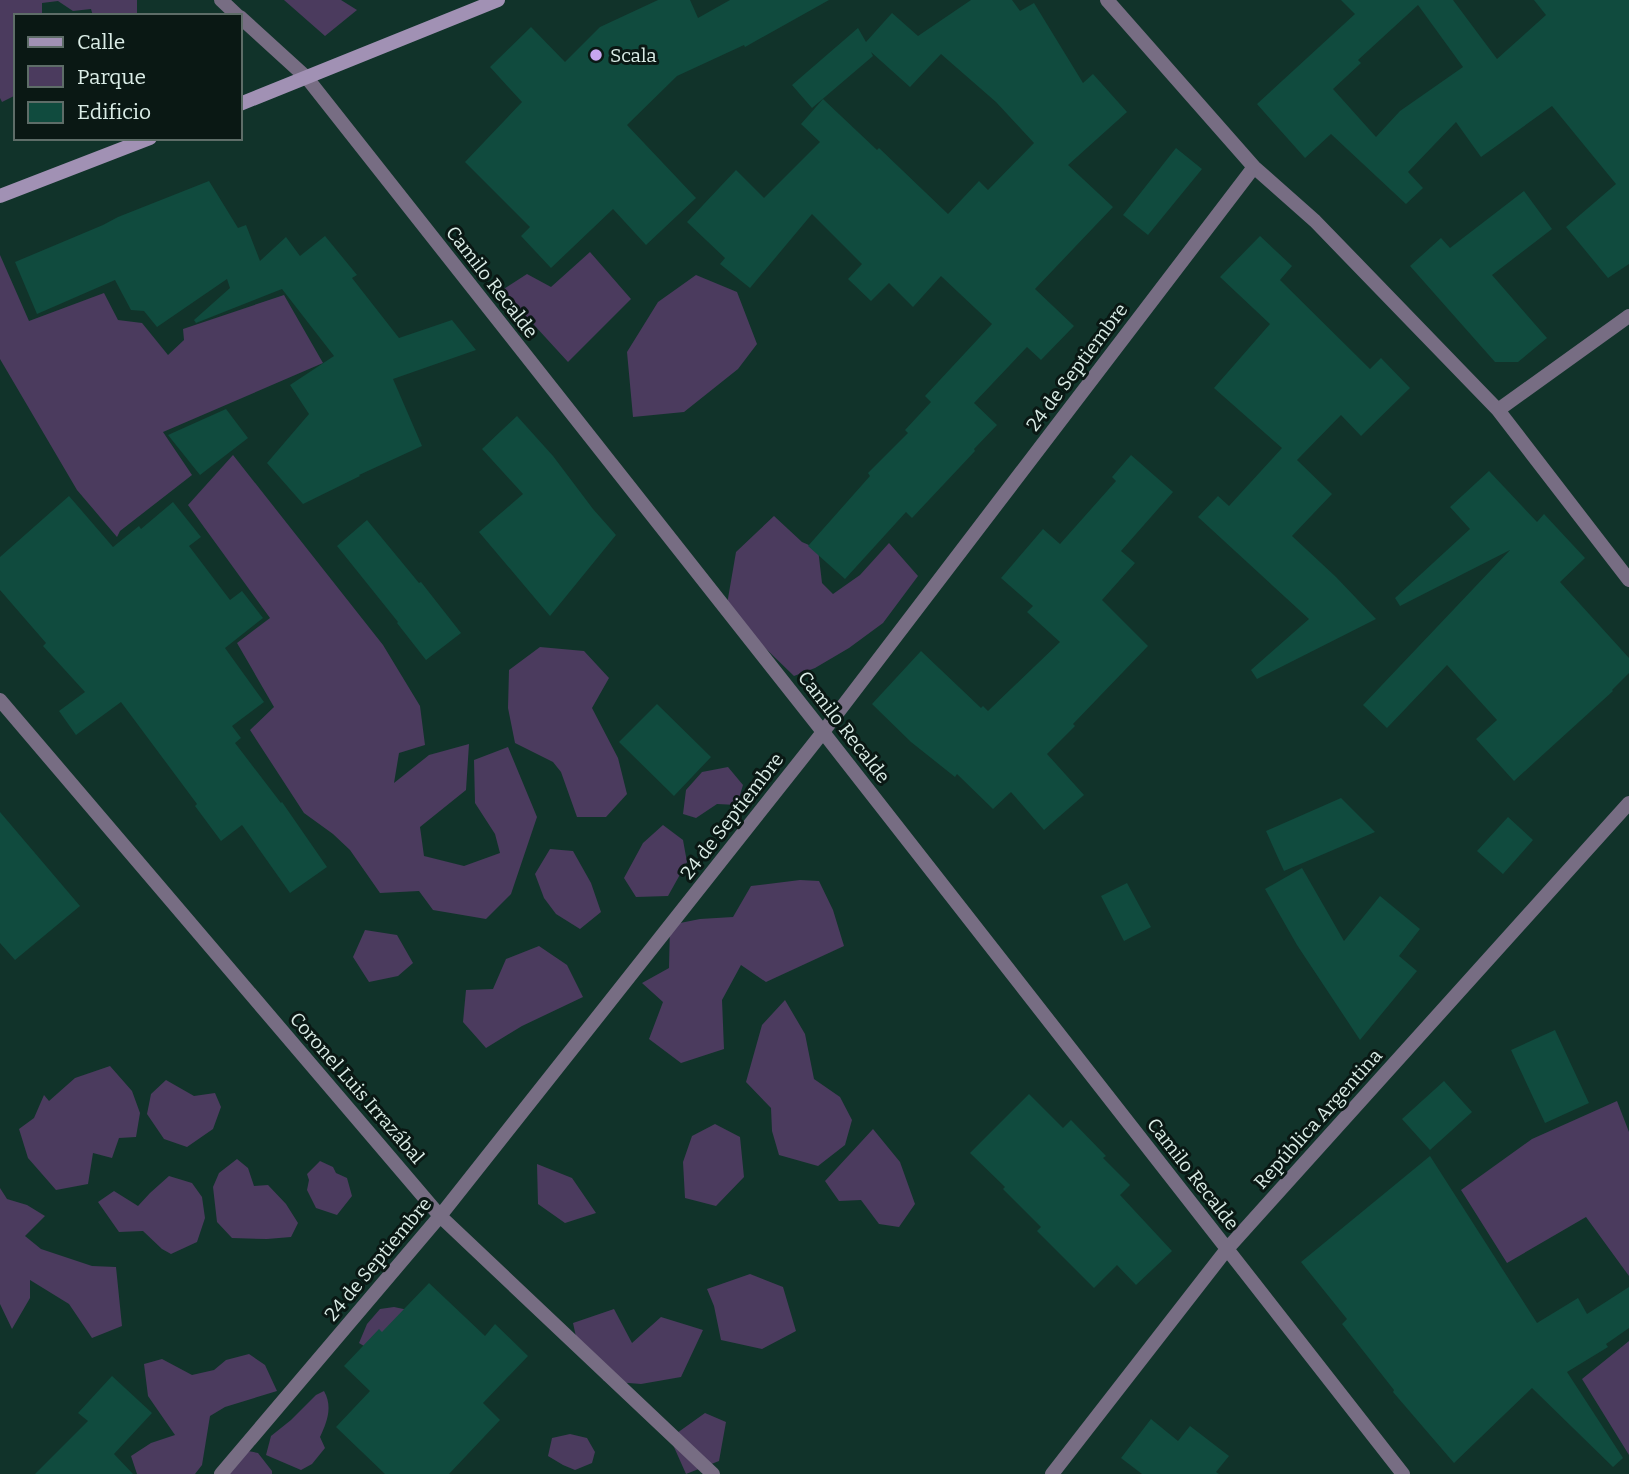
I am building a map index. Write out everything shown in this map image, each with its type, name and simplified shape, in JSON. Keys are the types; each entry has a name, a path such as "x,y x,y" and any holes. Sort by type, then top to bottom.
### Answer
{"main road":[{"path":"242,103 499,0"},
{"path":"0,196 145,140"}],"street":[{"name":"Camilo Recalde","path":"221,0 236,14"},
{"path":"1107,0 1254,167 1315,221 1498,410 1629,580"},
{"name":"Camilo Recalde","path":"242,20 307,78 1403,1474"},
{"name":"24 de Septiembre","path":"221,1474 440,1216 823,732 1254,167"},
{"path":"1498,410 1629,316"},
{"name":"Coronel Luis Irrazábal","path":"0,700 440,1216 713,1474"},
{"name":"República Argentina","path":"1052,1474 1227,1249 1629,803"}],"green space":[{"path":"0,0 137,0 137,14 92,14 91,9 73,11 58,1 42,3 42,14 14,14 14,96 2,102"},
{"path":"284,0 341,0 357,10 325,36"},
{"path":"590,252 631,299 568,362 502,290 527,274 551,287"},
{"path":"0,255 29,321 104,293 118,320 142,323 168,355 184,340 183,329 284,295 323,363 163,432 192,475 120,531 117,537 77,490 0,359"},
{"path":"696,275 737,292 757,344 738,369 684,412 633,417 627,352 658,302"},
{"path":"233,455 383,645 420,706 425,745 399,753 394,783 429,755 469,744 466,790 420,827 424,856 464,866 500,853 495,834 475,803 474,760 508,747 537,817 511,894 486,919 433,910 419,891 380,893 350,850 304,813 250,730 274,707 237,643 270,618 188,505"},
{"path":"774,516 802,542 818,549 822,583 833,594 860,575 889,543 918,576 883,623 849,648 815,668 794,676 726,610 736,552"},
{"path":"540,647 584,651 609,678 592,708 618,758 627,794 606,817 577,817 561,772 553,762 515,743 508,708 509,670"},
{"path":"728,767 743,785 737,805 717,804 696,818 683,814 686,790 702,772"},
{"path":"663,825 683,840 687,862 668,896 636,897 624,878 643,843"},
{"path":"550,849 573,851 591,883 601,912 580,929 556,914 544,898 535,874"},
{"path":"800,880 819,881 833,910 844,946 766,982 741,965 722,1000 724,1049 681,1063 649,1039 663,1002 642,983 669,968 670,925 700,919 733,917 751,886"},
{"path":"365,930 397,935 413,963 398,976 369,982 353,957"},
{"path":"539,946 567,965 583,997 522,1026 486,1048 463,1022 466,990 493,989 506,959"},
{"path":"785,1000 805,1034 814,1079 840,1097 852,1120 845,1145 818,1166 779,1155 772,1131 771,1108 746,1082 762,1025"},
{"path":"110,1066 132,1091 140,1113 136,1137 119,1138 112,1158 93,1153 88,1184 56,1190 28,1158 19,1129 34,1118 44,1095 49,1101 75,1078"},
{"path":"166,1080 194,1096 215,1093 221,1107 213,1129 187,1147 164,1139 147,1114 151,1094"},
{"path":"1617,1101 1629,1132 1629,1276 1586,1217 1507,1263 1461,1190 1532,1139"},
{"path":"715,1124 740,1137 744,1177 716,1206 685,1198 683,1162 692,1136"},
{"path":"873,1129 900,1162 915,1204 899,1227 879,1224 861,1200 839,1201 825,1181"},
{"path":"237,1159 248,1168 254,1186 268,1185 286,1204 298,1223 291,1237 232,1238 217,1222 213,1187 219,1173"},
{"path":"320,1161 347,1178 352,1196 337,1215 316,1208 307,1190 307,1174"},
{"path":"537,1164 572,1178 596,1213 565,1223 538,1204"},
{"path":"169,1176 192,1183 202,1197 205,1218 197,1242 171,1254 143,1231 119,1232 98,1202 114,1191 138,1206"},
{"path":"0,1188 7,1199 27,1205 45,1216 25,1236 41,1249 92,1266 116,1267 122,1326 92,1338 69,1304 30,1280 30,1298 12,1329 0,1304"},
{"path":"750,1274 783,1287 796,1331 762,1349 721,1340 714,1306 707,1289"},
{"path":"394,1307 413,1311 385,1359 359,1343 367,1324 380,1309"},
{"path":"614,1309 632,1343 661,1317 703,1330 681,1377 641,1384 604,1381 578,1346 573,1323"},
{"path":"1629,1341 1629,1455 1582,1379"},
{"path":"249,1354 265,1365 277,1391 225,1407 210,1416 202,1465 195,1474 137,1474 131,1456 151,1443 175,1435 148,1396 144,1364 162,1359 192,1375 214,1370 226,1360"},
{"path":"324,1391 329,1409 320,1437 325,1448 312,1464 301,1470 266,1455 271,1436 316,1395"},
{"path":"705,1413 726,1422 719,1461 686,1474 670,1438"},
{"path":"570,1434 587,1438 595,1452 592,1463 575,1470 548,1456 552,1438"},
{"path":"243,1450 258,1453 272,1474 229,1474"}],"building":[{"path":"658,0 690,0 698,18 730,0 829,0 745,47 744,45 677,76 627,125 696,198 646,245 613,209 551,268 521,236 530,227 465,162 522,102 490,67 531,27 565,62 600,27"},
{"path":"971,0 1012,0 1020,11 1034,3 1083,83 1093,74 1127,112 1068,165 1113,207 1035,289 1074,326 1041,360 1027,347 974,403 997,425 912,518 906,512 845,579 808,546 870,476 868,473 908,433 905,430 931,402 925,396 992,324 941,276 913,307 889,283 871,301 848,279 862,264 812,214 750,288 720,264 725,258 687,222 736,170 764,198 820,142 801,124 823,99 948,214 979,181 988,190 1034,143 996,102 941,54 910,87 871,52 873,56 812,108 792,85 858,28 866,42 892,13 918,36"},
{"path":"1341,0 1453,0 1497,59 1546,15 1534,0 1629,0 1629,264 1608,278 1566,227 1616,184 1552,106 1481,157 1456,122 1408,172 1423,188 1406,204 1331,134 1305,158 1257,104 1355,14","holes":["1418,5 1463,67 1400,111 1376,137 1333,89 1361,63 1358,60"]},
{"path":"1176,148 1202,169 1148,235 1123,215"},
{"path":"209,181 238,228 246,225 260,261 286,237 300,256 325,236 357,275 352,278 399,338 452,320 476,350 393,379 422,446 303,504 267,463 309,414 290,385 334,356 282,289 196,323 194,320 230,288 227,279 157,327 144,311 131,310 115,280 37,314 15,262"},
{"path":"1524,191 1552,229 1492,275 1547,338 1518,362 1495,362 1410,266 1441,238 1450,248"},
{"path":"1260,236 1292,266 1280,280 1370,369 1381,358 1410,388 1361,436 1341,415 1297,460 1332,494 1292,536 1376,619 1257,679 1251,670 1309,619 1198,517 1218,496 1229,506 1282,448 1214,388 1270,324 1220,277"},
{"path":"226,409 248,438 200,475 168,435"},
{"path":"517,416 616,535 550,616 479,532 523,494 482,449"},
{"path":"1131,455 1173,492 1121,551 1135,563 1102,600 1148,646 1047,754 1084,795 1044,830 1011,792 993,809 957,774 955,777 911,742 872,704 921,651 981,708 983,706 988,711 1060,642 1027,612 1033,606 1001,578 1043,529 1060,544 1116,481 1112,477"},
{"path":"1489,471 1537,522 1544,514 1585,558 1560,582 1629,658 1629,673 1613,691 1514,781 1476,739 1497,720 1447,665 1387,728 1363,705 1510,550 1400,606 1395,598 1470,529 1450,507"},
{"path":"69,496 113,547 139,526 141,529 173,502 201,537 189,546 230,600 242,591 263,618 225,648 264,702 232,726 241,738 235,743 282,802 327,867 290,893 242,825 221,841 195,806 197,804 121,702 76,735 59,711 85,692 43,646 46,643 0,590 0,557"},
{"path":"367,520 461,633 426,660 337,546"},
{"path":"657,704 711,757 674,796 619,742"},
{"path":"1341,798 1375,832 1284,871 1266,831"},
{"path":"0,812 80,906 15,960 0,943"},
{"path":"1508,817 1533,840 1503,874 1477,851"},
{"path":"1302,868 1344,941 1380,896 1420,929 1399,956 1417,971 1360,1040 1297,945 1265,889"},
{"path":"1127,883 1151,927 1124,941 1101,896"},
{"path":"1555,1030 1589,1103 1545,1123 1511,1050"},
{"path":"1444,1081 1472,1112 1430,1150 1402,1119"},
{"path":"1029,1094 1063,1128 1071,1120 1106,1156 1103,1158 1130,1185 1120,1195 1172,1251 1136,1285 1117,1265 1094,1288 1037,1231 1041,1227 970,1153"},
{"path":"1430,1156 1537,1323 1578,1298 1587,1314 1629,1287 1629,1328 1606,1344 1608,1347 1567,1372 1623,1458 1613,1467 1532,1388 1454,1463 1393,1392 1342,1324 1347,1319 1301,1262"},
{"path":"429,1283 485,1336 495,1324 528,1356 483,1403 500,1420 449,1474 385,1474 336,1427 370,1391 344,1366 379,1329 382,1332"},
{"path":"112,1376 152,1413 114,1454 133,1474 35,1474 88,1421 78,1413"},
{"path":"1151,1419 1178,1441 1190,1426 1229,1456 1216,1472 1219,1474 1142,1474 1121,1458"}],"place":[{"name":"Scala","path":"596,55"}]}
